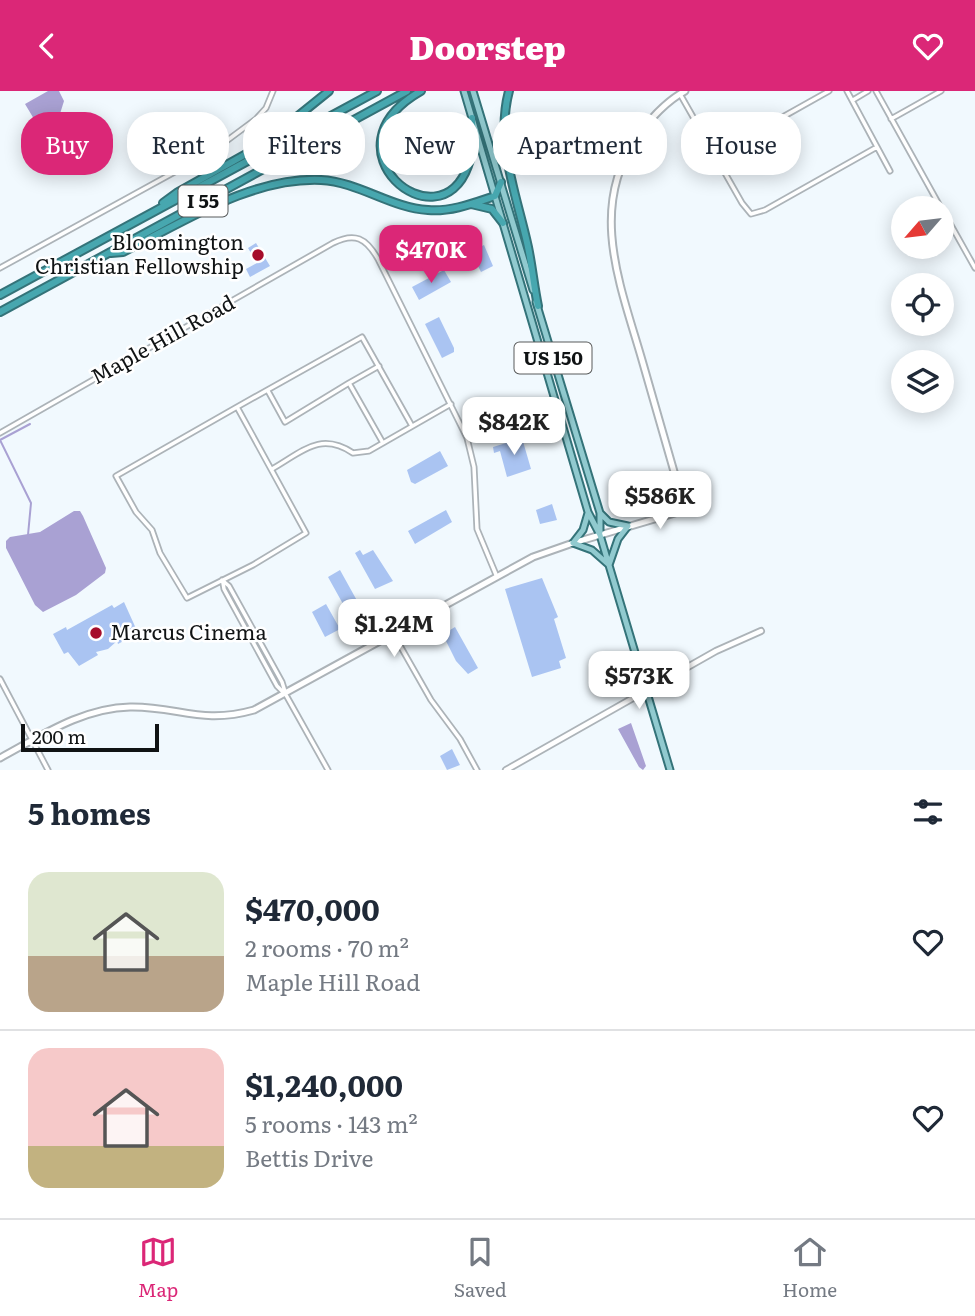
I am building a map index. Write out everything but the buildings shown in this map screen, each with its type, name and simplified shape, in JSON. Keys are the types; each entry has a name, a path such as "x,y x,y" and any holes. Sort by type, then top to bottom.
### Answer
{"highway":[{"path":"148,215 178,192 262,145 329,91"},
{"name":"I 55","path":"0,295 377,91"},
{"name":"I 55","path":"0,312 407,91"},
{"path":"395,112 421,91"},
{"path":"509,91 504,109 503,137 528,247 538,306"},
{"path":"390,175 410,193 426,196 450,189 463,175"},
{"path":"106,254 123,252 266,185 296,180 336,181 425,210 450,209 495,196 501,183"},
{"path":"469,204 492,209 503,223"}],"main road":[{"name":"US 150","path":"464,91 470,112"},
{"name":"US 150","path":"473,91 600,513 600,535"},
{"path":"683,92 652,118 628,152 614,191 610,232 621,289 685,510"},
{"name":"US 150","path":"479,142 588,512 600,535 670,770"},
{"path":"0,758 78,717 100,711 142,707 197,717 219,717 254,711 533,557 702,505"},
{"path":"573,543 583,530 588,512"},
{"path":"600,513 609,521 628,526"},
{"path":"573,543 592,550 609,565 618,539 628,526"}],"street":[{"path":"0,268 213,151 256,119 266,108 273,91"},
{"path":"792,112 829,91"},
{"path":"847,91 890,171"},
{"path":"853,100 868,91"},
{"path":"876,91 934,196"},
{"path":"891,118 941,91"},
{"path":"683,92 693,112"},
{"path":"726,175 741,203 751,213 765,210 877,147"},
{"path":"954,231 975,268"},
{"name":"Maple Hill Road","path":"0,433 323,249 351,236 362,239 371,248 467,438 474,467 475,521 485,554 497,577"},
{"path":"237,407 306,530 305,535 192,597 184,597 160,553 152,530 136,512 116,476 237,407 362,337 412,426"},
{"path":"268,390 285,422 379,366"},
{"path":"349,383 383,443"},
{"path":"271,469 320,444 339,443 353,453 361,453 451,404"},
{"path":"222,580 229,586 328,770"},
{"path":"506,770 716,651 761,631"},
{"path":"394,635 431,700 460,739 477,770"},
{"path":"0,679 48,770"}],"shaded area":[{"path":"48,91 59,91 64,101 61,112 30,112 25,104"},
{"path":"74,511 80,511 83,516 106,568 105,573 76,595 43,612 35,605 6,548 6,541 10,537 40,532"},
{"path":"631,723 646,766 643,770 618,729"}],"waterway":[{"path":"0,440 30,424"},
{"path":"0,440 31,503 28,535"}],"place":[{"name":"Bloomington Christian Fellowship","path":"258,255"},
{"name":"Marcus Cinema","path":"96,633"}]}
